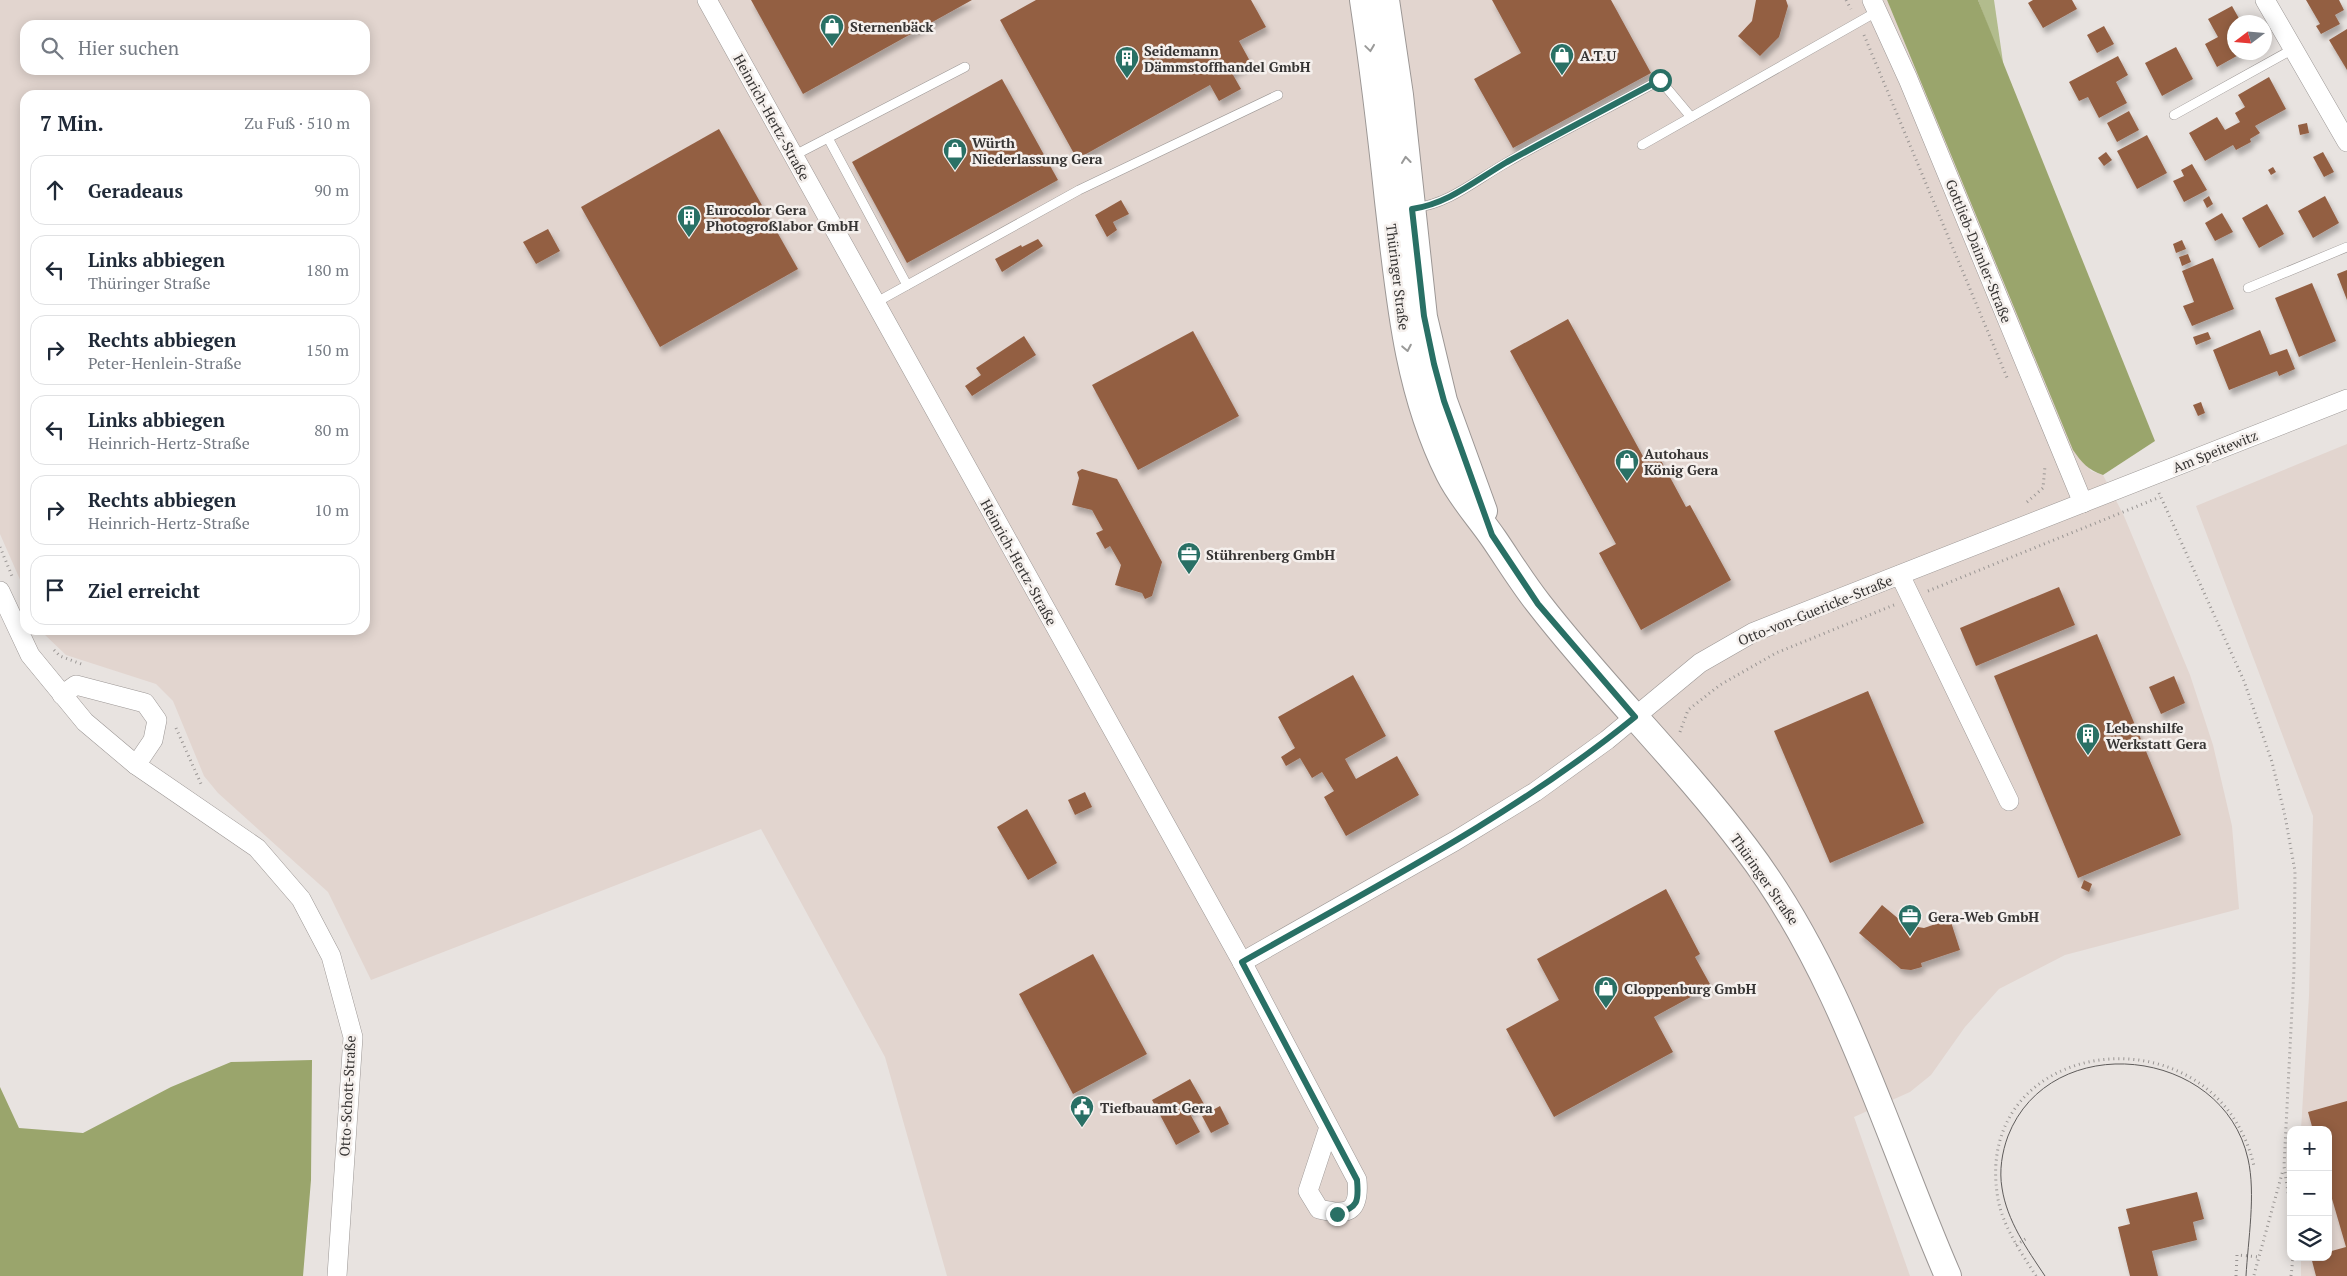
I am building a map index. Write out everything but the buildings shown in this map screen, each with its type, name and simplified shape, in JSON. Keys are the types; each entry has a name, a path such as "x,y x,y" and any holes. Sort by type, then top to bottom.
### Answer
{"main road":[{"name":"Thüringer Straße","path":"1363,0 1377,96 1434,364 1444,401 1492,535 1538,604 1745,848 1798,926 1845,1020 1948,1276"},
{"name":"Thüringer Straße","path":"1386,0 1400,95 1401,210"}],"street":[{"name":"Heinrich-Hertz-Straße","path":"707,0 1242,962 1329,1127"},
{"path":"2265,0 2293,49 2342,119 2347,142"},
{"name":"Gottlieb-Daimler-Straße","path":"1875,6 1912,88 2083,503"},
{"name":"Am Speitewitz","path":"2083,503 2347,399"},
{"name":"Otto-von-Guericke-Straße","path":"1242,962 1455,841 1535,792 1635,717 1700,663 1727,647 1772,625 2083,503"},
{"name":"Otto-von-Guericke-Straße","path":"1900,575 2009,801"},
{"name":"Otto-Schott-Straße","path":"0,591 20,634"},
{"name":"Otto-Schott-Straße","path":"21,635 30,655 85,722 136,766 257,848 301,899 331,956 353,1037 336,1276"},
{"path":"62,695 76,685 145,703 157,720 153,740 136,766"}],"lane":[{"path":"1642,145 1858,22 1875,6"},
{"path":"2174,114 2293,49"},
{"path":"793,156 965,67"},
{"path":"1401,210 1429,206 1448,198 1506,163 1660,80 1691,117"},
{"path":"875,303 1079,190 1278,94"},
{"path":"828,138 907,285"},
{"path":"2248,288 2347,247"}],"path":[{"path":"1846,0 1858,22 2011,385"},
{"path":"2038,546 2020,508 2043,488 2045,467 2041,458"},
{"path":"2154,475 2158,490 2244,681 2272,762 2285,816 2295,871 2294,970 2284,1166 2287,1186"},
{"path":"47,644 60,656 86,666"},
{"path":"174,723 205,792"},
{"path":"2036,1276 2016,1245 2005,1222 1998,1199 1996,1177 2002,1137 2008,1121 2031,1090 2053,1074 2076,1065 2125,1058 2149,1060 2187,1075 2218,1098 2232,1114 2249,1146 2254,1166"},
{"path":"2254,1275 2284,1166"},
{"path":"2016,1245 2027,1238"},
{"path":"2236,1276 2238,1255 2260,1257"},
{"path":"2291,1276 2293,1261"}],"shaded area":[{"path":"0,0 1887,0 2064,428 2091,471 2103,475 2124,516 2190,675 2213,745 2232,826 2239,909 2065,955 1999,989 1965,1027 1931,1075 1910,1092 1854,1117 1910,1276 947,1276 885,1057 761,829 371,980 328,892 218,793 204,776 173,701 156,684 66,655 45,635 370,635 370,90 20,90 20,580 0,534"},
{"path":"2347,444 2347,1276 2301,1276 2301,1261 2332,1261 2332,1126 2301,1126 2309,996 2313,816 2196,506"}],"green space":[{"path":"1887,0 1978,0 2155,441 2103,475 2086,466 2073,450"},
{"path":"1978,0 1994,0 2004,69"},
{"path":"312,1060 311,1180 303,1276 0,1276 0,1087 19,1128 83,1133 171,1087 231,1062"}],"tram line":[{"path":"2045,1276 2031,1256 2008,1212 2001,1182 2004,1148 2008,1136 2029,1101 2060,1078 2096,1066 2134,1065 2172,1074 2206,1093 2232,1121 2248,1159 2250,1173 2251,1217 2246,1276"}],"place":[{"name":"Sternenbäck","path":"832,47"},
{"name":"A.T.U","path":"1562,76"},
{"name":"Seidemann Dämmstoffhandel GmbH","path":"1127,79"},
{"name":"Würth Niederlassung Gera","path":"955,171"},
{"name":"Eurocolor Gera Photogroßlabor GmbH","path":"689,238"},
{"name":"Autohaus König Gera","path":"1627,482"},
{"name":"Stührenberg GmbH","path":"1189,575"},
{"name":"Lebenshilfe Werkstatt Gera","path":"2088,756"},
{"name":"Gera-Web GmbH","path":"1910,937"},
{"name":"Cloppenburg GmbH","path":"1606,1009"},
{"name":"Tiefbauamt Gera","path":"1082,1128"}],"route":[{"path":"1337,1214 1352,1209 1359,1198 1357,1180 1242,962 1455,841 1535,792 1607,740 1635,717 1538,604 1492,535 1444,401 1434,364 1424,316 1412,209 1429,206 1448,198 1506,163 1660,80"}]}
